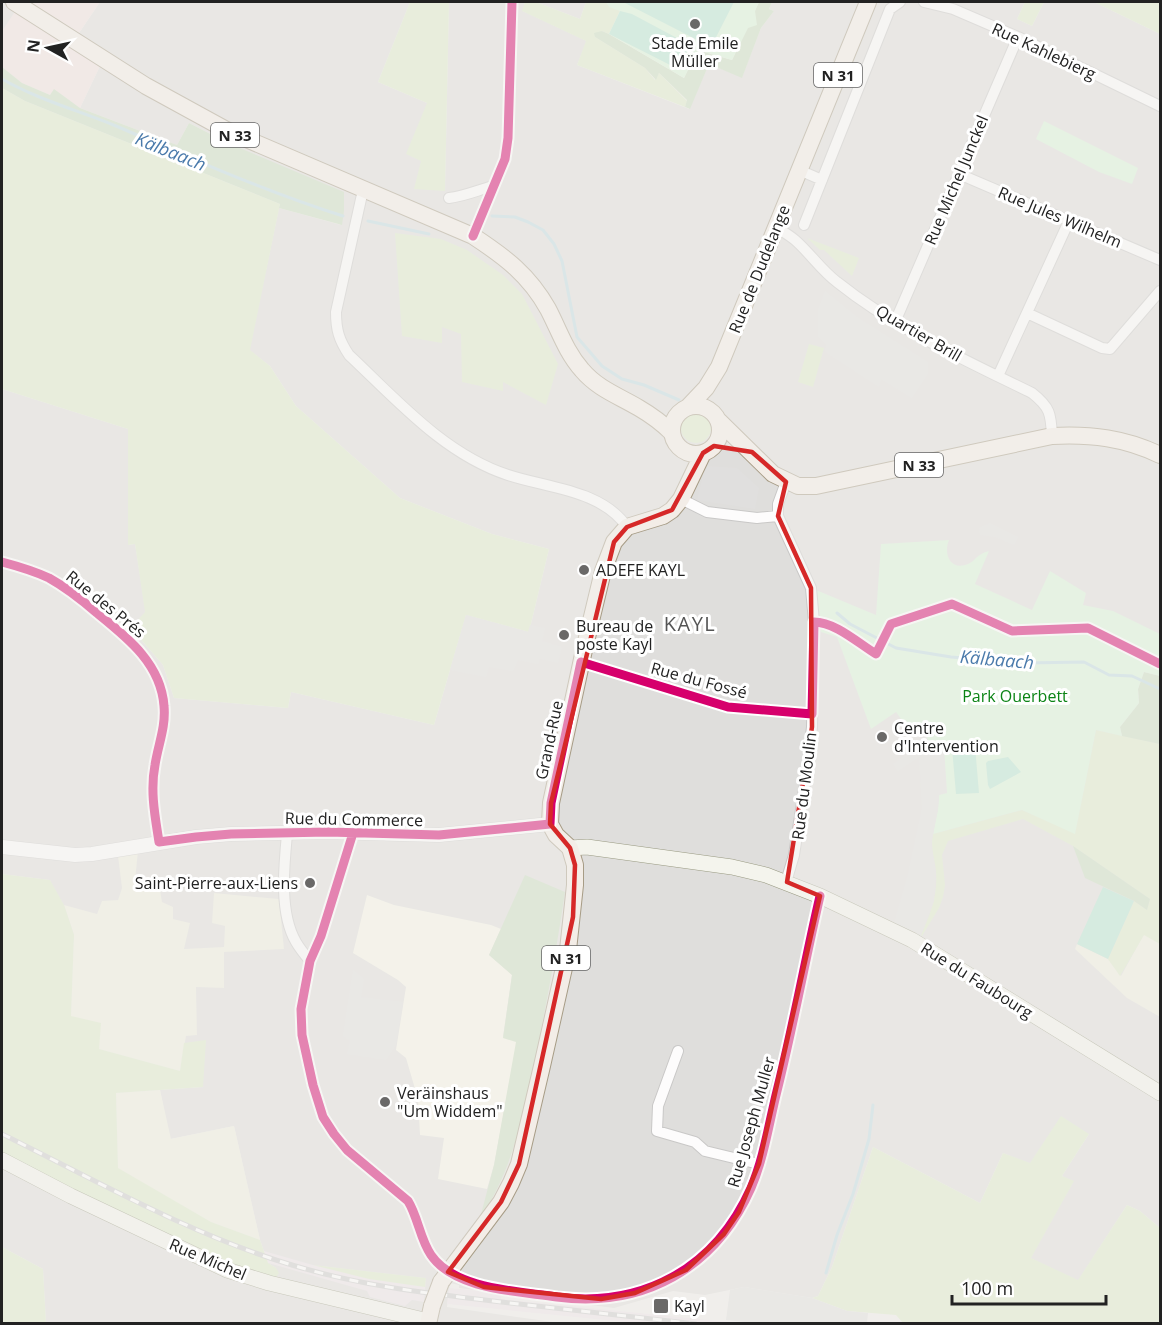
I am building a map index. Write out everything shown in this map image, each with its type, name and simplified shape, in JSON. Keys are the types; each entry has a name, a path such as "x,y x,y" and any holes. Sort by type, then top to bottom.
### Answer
{"main road":[{"name":"N 33","path":"14,2 182,107 238,136 473,236 505,257 535,289 567,350 597,385 617,398 638,407 658,420 672,433"},
{"name":"Rue de Dudelange","path":"685,409 706,388 719,367 868,2"},
{"name":"Rue de Dudelange","path":"716,417 714,392 719,367"},
{"path":"752,452 708,449 688,452 675,442 672,433 676,417 685,409 698,405 707,408 752,452 773,474 786,482"},
{"name":"N 33","path":"638,407 662,411 685,409"},
{"path":"627,527 663,516 672,510 708,449 719,438 720,430 716,417"},
{"name":"N 33","path":"786,482 798,486 816,486 1052,436 1084,434 1117,439 1161,455"},
{"path":"681,448 686,466 684,493"},
{"name":"Grand-Rue","path":"550,824 551,803 603,571 614,542 627,527"},
{"path":"550,824 556,835 570,848 587,847 709,863 766,875 786,882"},
{"name":"N 31","path":"429,1317 445,1277 501,1202 519,1164 568,951 575,885 575,865 570,848"},
{"name":"Rue du Faubourg","path":"786,882 912,940 1161,1093"},
{"name":"Rue Michel","path":"2,1160 71,1196 227,1270 269,1283 429,1317"}],"street":[{"path":"473,236 504,159 508,138 512,2"},
{"name":"Rue de Dudelange","path":"804,225 890,9 900,2"},
{"name":"Rue Kahlebierg","path":"924,2 953,9 1017,37 1161,106"},
{"name":"Rue Michel Junckel","path":"895,322 1017,37"},
{"path":"849,47 871,56"},
{"path":"799,170 822,180"},
{"name":"Rue Jules Wilhelm","path":"959,174 1161,260"},
{"path":"449,198 493,186"},
{"path":"363,190 336,312 339,342 349,355 441,439 465,455 510,476 586,497 611,510 627,527"},
{"path":"998,376 1069,221"},
{"name":"Quartier Brill","path":"776,227 795,240 812,260 837,283 895,322 930,344 1032,393 1045,403 1051,417 1052,436"},
{"path":"1027,313 1102,348 1110,349 1161,291"},
{"path":"684,493 707,512 763,518 778,516 778,504 786,482"},
{"name":"Rue du Moulin","path":"778,516 811,588 814,622 812,714 807,771 794,855 786,882"},
{"name":"Rue des Prés","path":"2,562 47,578 70,590 131,641 149,662 161,686 164,706 164,729 155,764 152,790 159,842"},
{"name":"Rue du Fossé","path":"581,662 728,706 812,714"},
{"name":"Rue du Commerce","path":"2,847 75,855 102,853 207,836 353,833 439,835 550,824"},
{"path":"353,833 321,936 310,961 301,1009 302,1035 313,1085 324,1117 347,1150 408,1201 414,1211 429,1253 445,1277"},
{"path":"286,834 285,907 294,940 310,961"},
{"name":"Rue Joseph Muller","path":"445,1277 484,1287 580,1300 601,1299 630,1295 665,1282 704,1256 739,1212 752,1186 784,1065 820,896"},
{"path":"678,1051 658,1106 657,1131 695,1142 705,1151 759,1164"}],"highlighted area":[{"path":"714,446 752,452 786,482 778,516 811,588 812,727 787,882 820,896 759,1164 739,1212 724,1234 686,1270 635,1293 601,1299 484,1287 448,1272 501,1202 519,1164 573,917 575,865 570,848 550,824 551,803 614,542 627,527 672,510 703,453"}],"shaded area":[{"path":"2,2 31,2 79,33 100,2 410,2 378,82 427,103 422,160 445,191 449,2 525,2 523,11 587,41 577,65 689,109 709,64 742,77 761,28 774,11 769,9 772,2 1025,2 1017,19 1032,26 1044,2 1094,2 1160,34 1160,1228 1140,1211 1127,1205 1078,1281 1030,1258 1073,1182 1062,1176 1089,1134 1029,1164 1003,1153 980,1203 873,1147 832,1267 818,1296 812,1298 744,1287 705,1295 673,1291 614,1308 459,1288 459,1285 450,1283 447,1307 560,1323 46,1323 43,1269 2,1247 2,1154 276,1268 268,1263 260,1240 234,1126 170,1139 160,1090 203,1087 184,1043 118,1053 50,880 2,874 2,389 128,429 128,545 135,544 146,612 131,628 163,665 174,698 288,708 291,692 434,725 466,615 529,632 549,549 492,534 400,498 296,406 270,366 249,350 279,208 341,225 228,143 189,123 177,145 80,108 100,66 2,31"},
{"path":"31,2 100,2 79,33"},
{"path":"536,2 586,2 580,19"},
{"path":"16,10 100,66 80,108 54,90 50,95 22,83 2,67 2,31"},
{"path":"825,291 857,317 928,362 928,374 912,398 881,379 879,387 825,352 826,344 818,336 818,310"},
{"path":"705,466 737,468 759,488 755,509 697,500"},
{"path":"990,523 1018,537 1014,545 995,537 980,535 979,528"},
{"path":"466,615 528,632 530,625 545,628 542,641 562,647 558,663 540,659 538,664 518,660 513,671 489,667 486,677 450,670"},
{"path":"929,741 933,749 944,748 947,793 939,795 931,845 936,872 934,901 921,935 894,923 907,878 922,808 919,757 898,771 893,764"},
{"path":"367,895 394,905 501,929 489,955 512,975 503,1037 517,1041 494,1165 487,1189 438,1179 444,1138 420,1135 418,1099 406,1058 396,1050 406,987 353,953"},
{"path":"353,970 364,979 361,997 403,1002 396,1045 386,1060 347,1054 350,1041 343,1036"},
{"path":"2,1128 257,1249 313,1265 426,1278 424,1302 412,1300 405,1306 370,1297 367,1291 268,1263"},
{"path":"744,1287 812,1298 847,1311 868,1313 867,1323 763,1324 726,1320 730,1290"},
{"path":"449,1288 500,1293 501,1299 738,1323 635,1323 447,1304"}],"green space":[{"path":"410,2 449,2 445,191 414,189 421,161 406,154 427,103 378,82"},
{"path":"525,2 536,2 580,19 586,2 606,2 620,11 609,34 602,31 595,37 645,68 655,80 659,73 687,101 685,107 577,65 586,41 522,11"},
{"path":"606,2 759,2 755,11 757,25 748,28 732,60 698,50 684,78 609,34 620,11 609,7"},
{"name":"Stade Emile Müller","path":"623,2 734,2 711,47"},
{"path":"759,2 772,2 769,9 774,11 761,28 742,78 709,64 690,109 685,107 687,100 659,73 656,80 645,68 595,37 594,33 602,31 609,34 684,78 697,50 732,60"},
{"path":"1025,2 1044,2 1032,26 1017,19"},
{"path":"1094,2 1160,2 1160,34"},
{"path":"620,11 632,14 690,45 678,69 609,34"},
{"path":"2,67 22,83 50,95 54,89 80,108 177,145 189,123 228,143 344,192 342,225 279,208 280,204 25,101 2,88"},
{"path":"2,88 25,101 280,204 250,350 270,366 296,406 400,498 492,534 549,549 529,632 466,615 434,725 291,692 288,708 174,698 163,665 131,628 145,612 135,544 128,545 128,429 2,389"},
{"path":"1044,121 1138,168 1132,184 1099,172 1036,139"},
{"path":"395,233 441,239 467,250 503,275 522,294 558,364 546,405 503,382 503,391 462,382 461,334 442,327 442,343 402,336"},
{"path":"807,238 859,258 852,276 824,250 820,250"},
{"path":"809,344 824,348 813,387 798,382"},
{"path":"696,413 702,414 710,422 710,434 702,442 696,443 690,442 682,434 681,428 682,422 690,414"},
{"name":"Park Ouerbett","path":"949,540 948,556 957,565 968,564 989,551 975,584 1032,610 1050,571 1086,593 1083,605 1113,611 1160,634 1160,676 1144,672 1138,689 1139,703 1120,727 1122,736 1096,730 1075,834 1022,810 933,834 938,809 943,748 933,749 926,736 912,734 896,712 871,729 837,637 821,632 816,590 876,615 881,544"},
{"path":"1144,672 1160,676 1160,744 1122,736 1120,727 1139,703 1138,689"},
{"path":"1096,730 1160,744 1160,944 1144,935 1120,976 1108,959 1134,901 1147,910 1150,899 1073,846 1023,819 948,841 942,855 945,885 943,897 922,936 936,888 933,834 1022,810 1075,833"},
{"path":"975,746 979,793 956,794 952,748"},
{"path":"1008,757 1021,772 990,789 986,763"},
{"path":"1073,846 1150,899 1147,910 1134,901 1085,878"},
{"path":"138,851 135,881 159,884 162,902 173,907 173,919 190,923 184,949 224,947 225,926 212,923 214,893 279,899 284,949 224,952 224,988 196,987 197,1035 186,1036 180,1071 99,1049 71,1016 74,935 64,905 97,914 102,901 118,900 122,888 118,856"},
{"path":"2,874 50,880 64,905 74,935 71,1016 101,1023 99,1049 180,1071 184,1043 206,1040 203,1087 116,1093 118,1168 211,1222 260,1240 268,1263 279,1273 275,1279 236,1269 2,1154"},
{"path":"525,875 565,892 544,1014 522,1119 501,1180 480,1218 494,1165 516,1042 503,1038 512,975 489,955"},
{"path":"1103,887 1134,901 1108,959 1077,944"},
{"path":"1144,934 1160,943 1160,1017 1127,998 1075,949 1077,944 1108,959 1121,976"},
{"path":"160,1090 171,1139 234,1126 260,1240 211,1222 118,1169 116,1093"},
{"path":"1061,1116 1089,1134 1062,1176 1074,1181 1031,1258 1078,1280 1127,1205 1140,1211 1160,1228 1160,1323 903,1323 896,1315 847,1311 812,1298 818,1296 832,1267 873,1147 980,1203 1003,1153 1030,1163"},
{"path":"2,1247 43,1269 46,1323 2,1323"},
{"path":"313,1265 426,1278 425,1287 369,1279"}],"waterway":[{"name":"Kälbaach","path":"2,79 44,99 116,126 257,185 343,216"},
{"name":"Kälbaach","path":"492,216 515,217 528,222 543,230 554,244 562,261 577,337 602,366 622,379 644,385 679,400"},
{"name":"Kälbaach","path":"368,221 429,234"},
{"name":"Kälbaach","path":"837,613 850,624 896,648 951,657 1025,663 1084,662 1109,675 1132,676 1160,689"},
{"path":"826,1273 869,1139 873,1105"}],"railway":[{"path":"2,1134 180,1222 254,1253 317,1272 417,1291 696,1324"}],"cycle path":[{"path":"473,236 505,159 508,138 512,2"},
{"path":"2,562 43,575 86,603 131,642 157,677 164,706 163,729 153,784 159,842 231,834 328,832 439,835 550,824 551,803 581,662 728,707 812,714 814,622 838,629 876,654 891,624 952,604 1012,631 1088,628 1160,664"},
{"path":"353,833 321,936 310,961 301,1009 302,1035 323,1117 347,1150 408,1201 427,1249 442,1267 471,1282 524,1293 589,1299 619,1296 647,1289 673,1277 696,1261 718,1241 736,1216 756,1177 820,896"}],"place":[{"name":"Stade Emile Müller","path":"695,24"},
{"name":"ADEFE KAYL","path":"584,570"},
{"name":"Bureau de poste Kayl","path":"564,635"},
{"name":"Centre d'Intervention","path":"882,737"},
{"name":"Saint-Pierre-aux-Liens","path":"310,883"},
{"name":"Veräinshaus \"Um Widdem\"","path":"385,1102"},
{"name":"Kayl","path":"661,1306"}],"district":[{"name":"KAYL","path":"690,623"}]}
